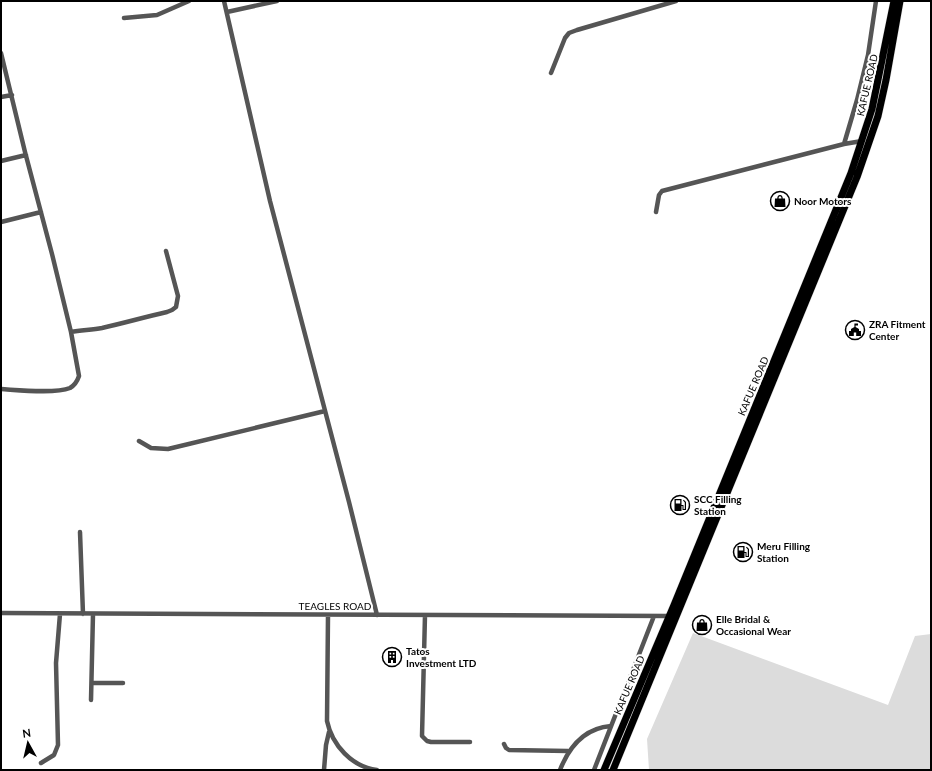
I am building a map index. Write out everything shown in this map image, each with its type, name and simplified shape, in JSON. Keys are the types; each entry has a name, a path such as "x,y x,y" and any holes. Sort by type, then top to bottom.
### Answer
{"main road":[{"name":"KAFUE ROAD","path":"604,770 836,211 862,141 872,109 888,37 894,1"},
{"name":"KAFUE ROAD","path":"613,770 857,177 878,116 900,1"}],"street":[{"path":"124,18 157,15 189,1"},
{"path":"224,1 270,201 377,615"},
{"path":"227,12 277,1"},
{"path":"551,73 565,38 569,33 676,1"},
{"path":"844,144 868,55 876,1"},
{"path":"1,53 71,332 80,376 76,383 68,388 56,390 1,389"},
{"path":"1,97 12,95"},
{"path":"656,212 659,194 662,191 844,144 862,141"},
{"path":"1,161 26,155"},
{"path":"1,222 41,212"},
{"path":"71,332 100,328 172,310 176,307 178,296 166,251"},
{"path":"139,441 151,448 168,450 325,411"},
{"path":"80,532 83,614"},
{"name":"TEAGLES ROAD","path":"1,614 668,616"},
{"path":"41,763 54,755 58,745 56,663 60,614"},
{"path":"91,700 93,614"},
{"path":"328,615 327,721 329,732 337,745 349,758 361,766 377,770"},
{"path":"425,615 421,727 422,736 427,741 431,742 470,742"},
{"path":"594,770 654,616"},
{"path":"92,683 123,683"},
{"path":"560,770 568,751 587,734 600,728 611,726"},
{"path":"324,770 326,745 329,732"},
{"path":"504,744 506,748 510,750 568,751"}],"shaded area":[{"path":"693,633 888,705 915,636 931,634 931,770 649,770 647,739"}],"place":[{"name":"Noor Motors","path":"780,201"},
{"name":"ZRA Fitment Center","path":"855,330"},
{"name":"SCC Filling Station","path":"680,505"},
{"name":"Meru Filling Station","path":"743,552"},
{"name":"Elle Bridal & Occasional Wear","path":"702,625"},
{"name":"Tatos Investment LTD","path":"392,657"}]}
